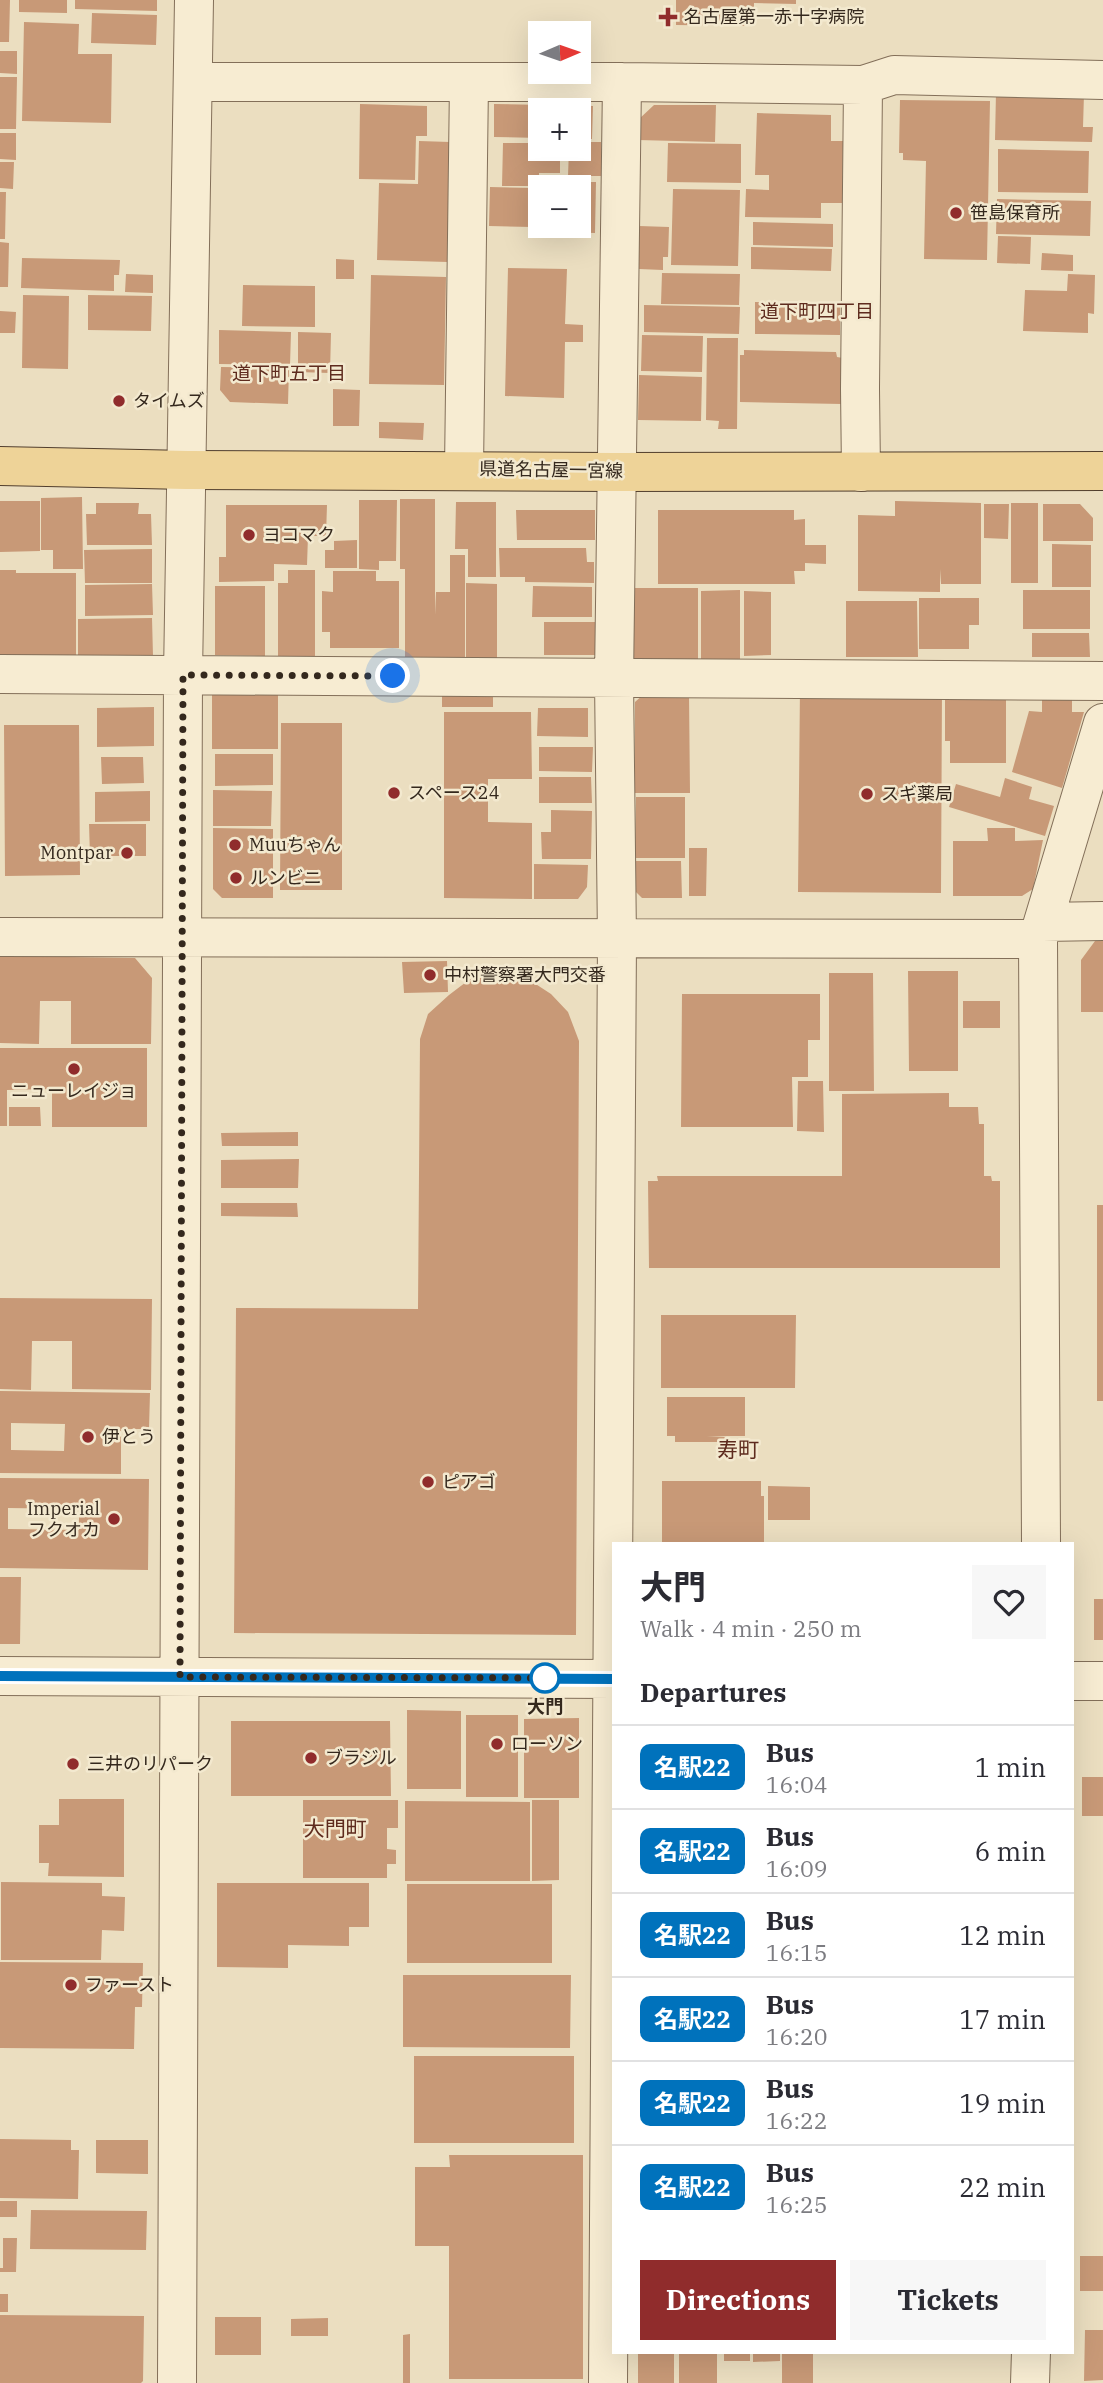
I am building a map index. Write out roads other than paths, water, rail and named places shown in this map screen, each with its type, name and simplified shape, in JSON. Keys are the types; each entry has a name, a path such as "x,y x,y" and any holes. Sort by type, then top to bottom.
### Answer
{"main road":[{"name":"県道名古屋一宮線","path":"0,466 187,470 464,469 617,472 1103,471"}],"street":[{"path":"177,2383 181,937 194,0"},
{"path":"192,82 863,85 894,75 1103,80"},
{"path":"464,469 470,82"},
{"path":"614,1542 617,939 614,679 622,82"},
{"path":"861,472 863,85"},
{"path":"0,674 1103,681"},
{"path":"1041,1542 1041,930 1103,723"},
{"path":"0,937 617,939 1041,930 1103,921"},
{"path":"0,1676 612,1679"},
{"path":"1074,1681 1103,1681"},
{"path":"608,2383 612,1820"},
{"path":"1030,2383 1031,2354"}],"place":[{"name":"名古屋第一赤十字病院","path":"668,17"},
{"name":"笹島保育所","path":"956,213"},
{"name":"タイムズ","path":"119,401"},
{"name":"ヨコマク","path":"249,535"},
{"name":"スペース24","path":"394,793"},
{"name":"スギ薬局","path":"867,794"},
{"name":"Muuちゃん","path":"235,845"},
{"name":"Montpar","path":"127,853"},
{"name":"ルンビニ","path":"236,878"},
{"name":"中村警察署大門交番","path":"430,975"},
{"name":"ニューレイジョ","path":"74,1069"},
{"name":"伊とう","path":"88,1437"},
{"name":"ピアゴ","path":"428,1482"},
{"name":"Imperial フクオカ","path":"114,1519"},
{"name":"大門","path":"545,1678"},
{"name":"ローソン","path":"497,1744"},
{"name":"ブラジル","path":"311,1758"},
{"name":"三井のリパーク","path":"73,1764"},
{"name":"ファースト","path":"71,1985"}],"district":[{"name":"道下町四丁目","path":"817,311"},
{"name":"道下町五丁目","path":"289,373"},
{"name":"寿町","path":"738,1450"},
{"name":"大門町","path":"335,1829"}]}
